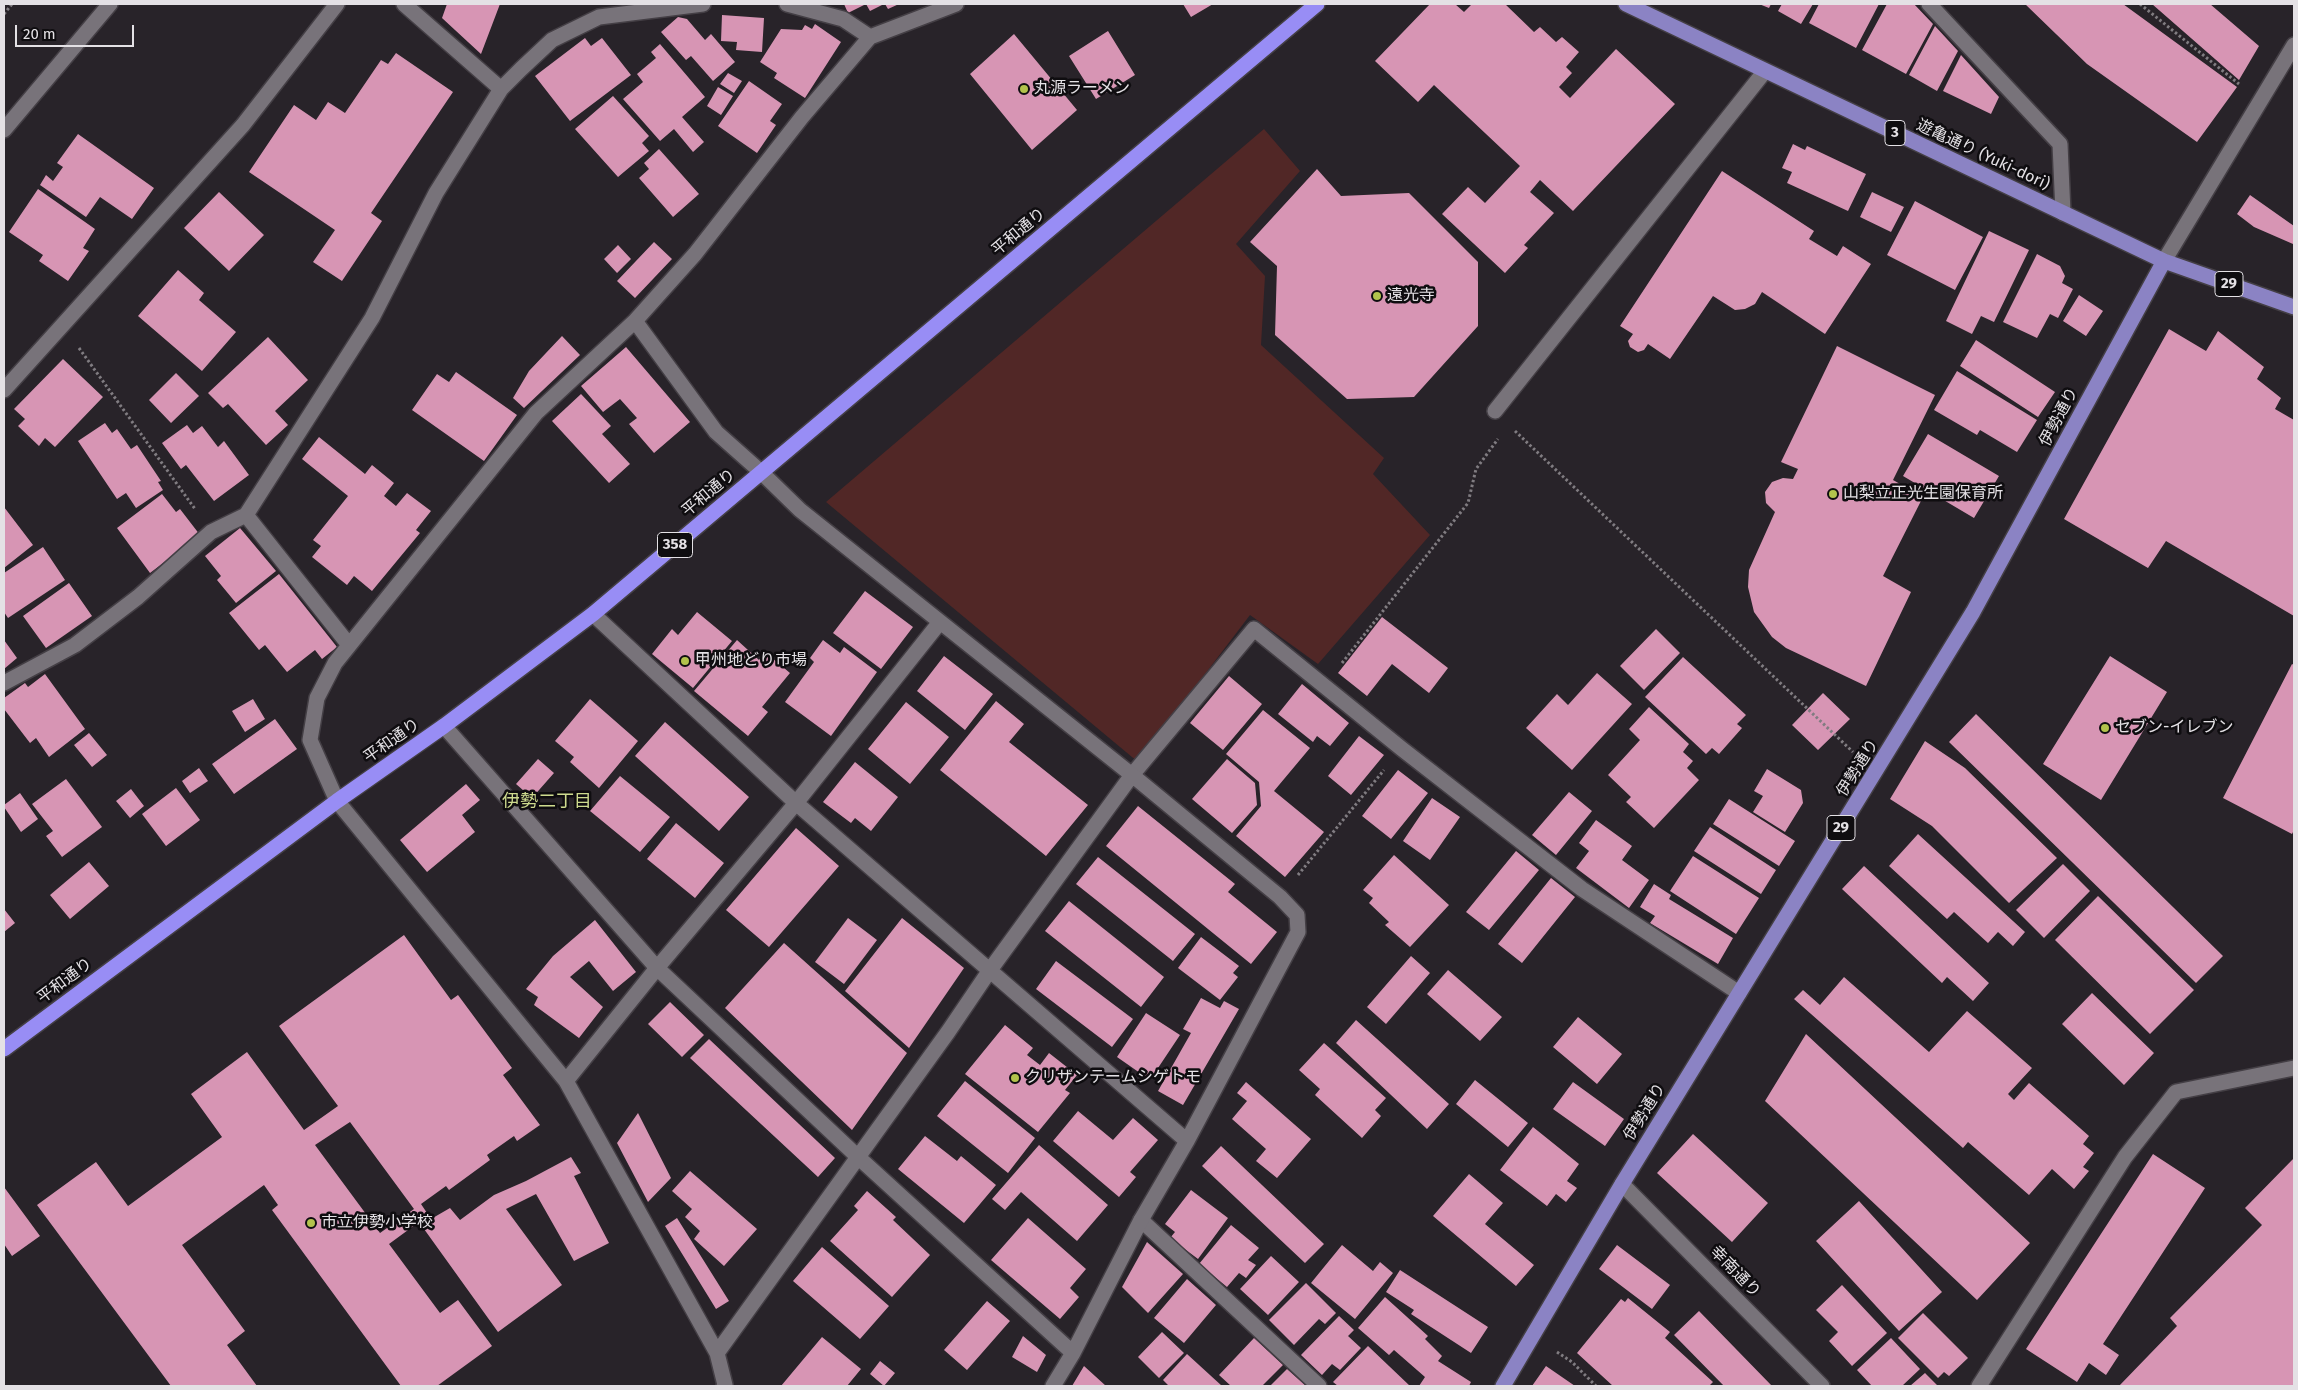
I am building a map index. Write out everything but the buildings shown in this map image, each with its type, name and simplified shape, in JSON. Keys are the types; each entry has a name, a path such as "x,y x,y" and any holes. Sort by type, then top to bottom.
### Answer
{"highway":[{"name":"平和通り","path":"4,1049 337,801 444,726 593,614 1317,4"}],"main road":[{"name":"遊亀通り (Yuki-dori)","path":"1626,4 2164,261"},
{"name":"29","path":"2164,261 2294,307"},
{"name":"伊勢通り","path":"1504,1386 1622,1184 1973,612 2164,261"}],"street":[{"path":"4,130 110,4"},
{"path":"4,390 243,125 337,4"},
{"path":"404,4 501,89"},
{"path":"4,683 75,645 138,597 211,532 246,515 372,318 436,193 501,89 552,40 599,17 703,4"},
{"path":"788,4 843,19 870,37"},
{"path":"725,1386 716,1353 566,1081 337,801 310,740 317,698 335,663 536,413 635,321 695,254 802,116 870,37 956,4"},
{"path":"1929,4 2060,144 2063,213"},
{"path":"2164,261 2294,45"},
{"path":"1495,412 1765,71"},
{"path":"635,321 716,432 800,510 1132,776 1280,897 1297,915 1298,932 1187,1141 1142,1220 1073,1353 1053,1386"},
{"path":"246,515 349,645"},
{"path":"593,614 796,803 1187,1141"},
{"path":"566,1081 657,968 796,803 940,622"},
{"path":"716,1353 948,1032 990,970 1132,776 1254,629 1402,749 1582,888 1739,994"},
{"path":"444,726 657,968 858,1157 1073,1353"},
{"path":"1979,1386 2124,1157 2176,1092 2294,1068"},
{"name":"幸南通り","path":"1622,1184 1822,1386"},
{"path":"1142,1220 1319,1386"}],"path":[{"path":"4,14 12,4"},
{"path":"2140,4 2260,101"},
{"path":"63,324 211,532"},
{"path":"1495,412 1875,773"},
{"path":"1324,685 1468,503 1476,469 1509,424"},
{"path":"1280,897 1402,749"},
{"path":"1534,1334 1572,1362 1596,1386"}],"shaded area":[{"path":"1264,129 1300,171 1236,244 1265,276 1261,345 1384,458 1373,474 1430,535 1318,664 1250,615 1138,762 826,502"}],"place":[{"name":"丸源ラーメン","path":"1024,89"},
{"name":"遠光寺","path":"1377,296"},
{"name":"山梨立正光生園保育所","path":"1833,494"},
{"name":"甲州地どり市場","path":"685,661"},
{"name":"セブン-イレブン","path":"2105,728"},
{"name":"クリザンテームシゲトモ","path":"1015,1078"},
{"name":"市立伊勢小学校","path":"311,1223"}],"district":[{"name":"伊勢二丁目","path":"547,802"}]}
